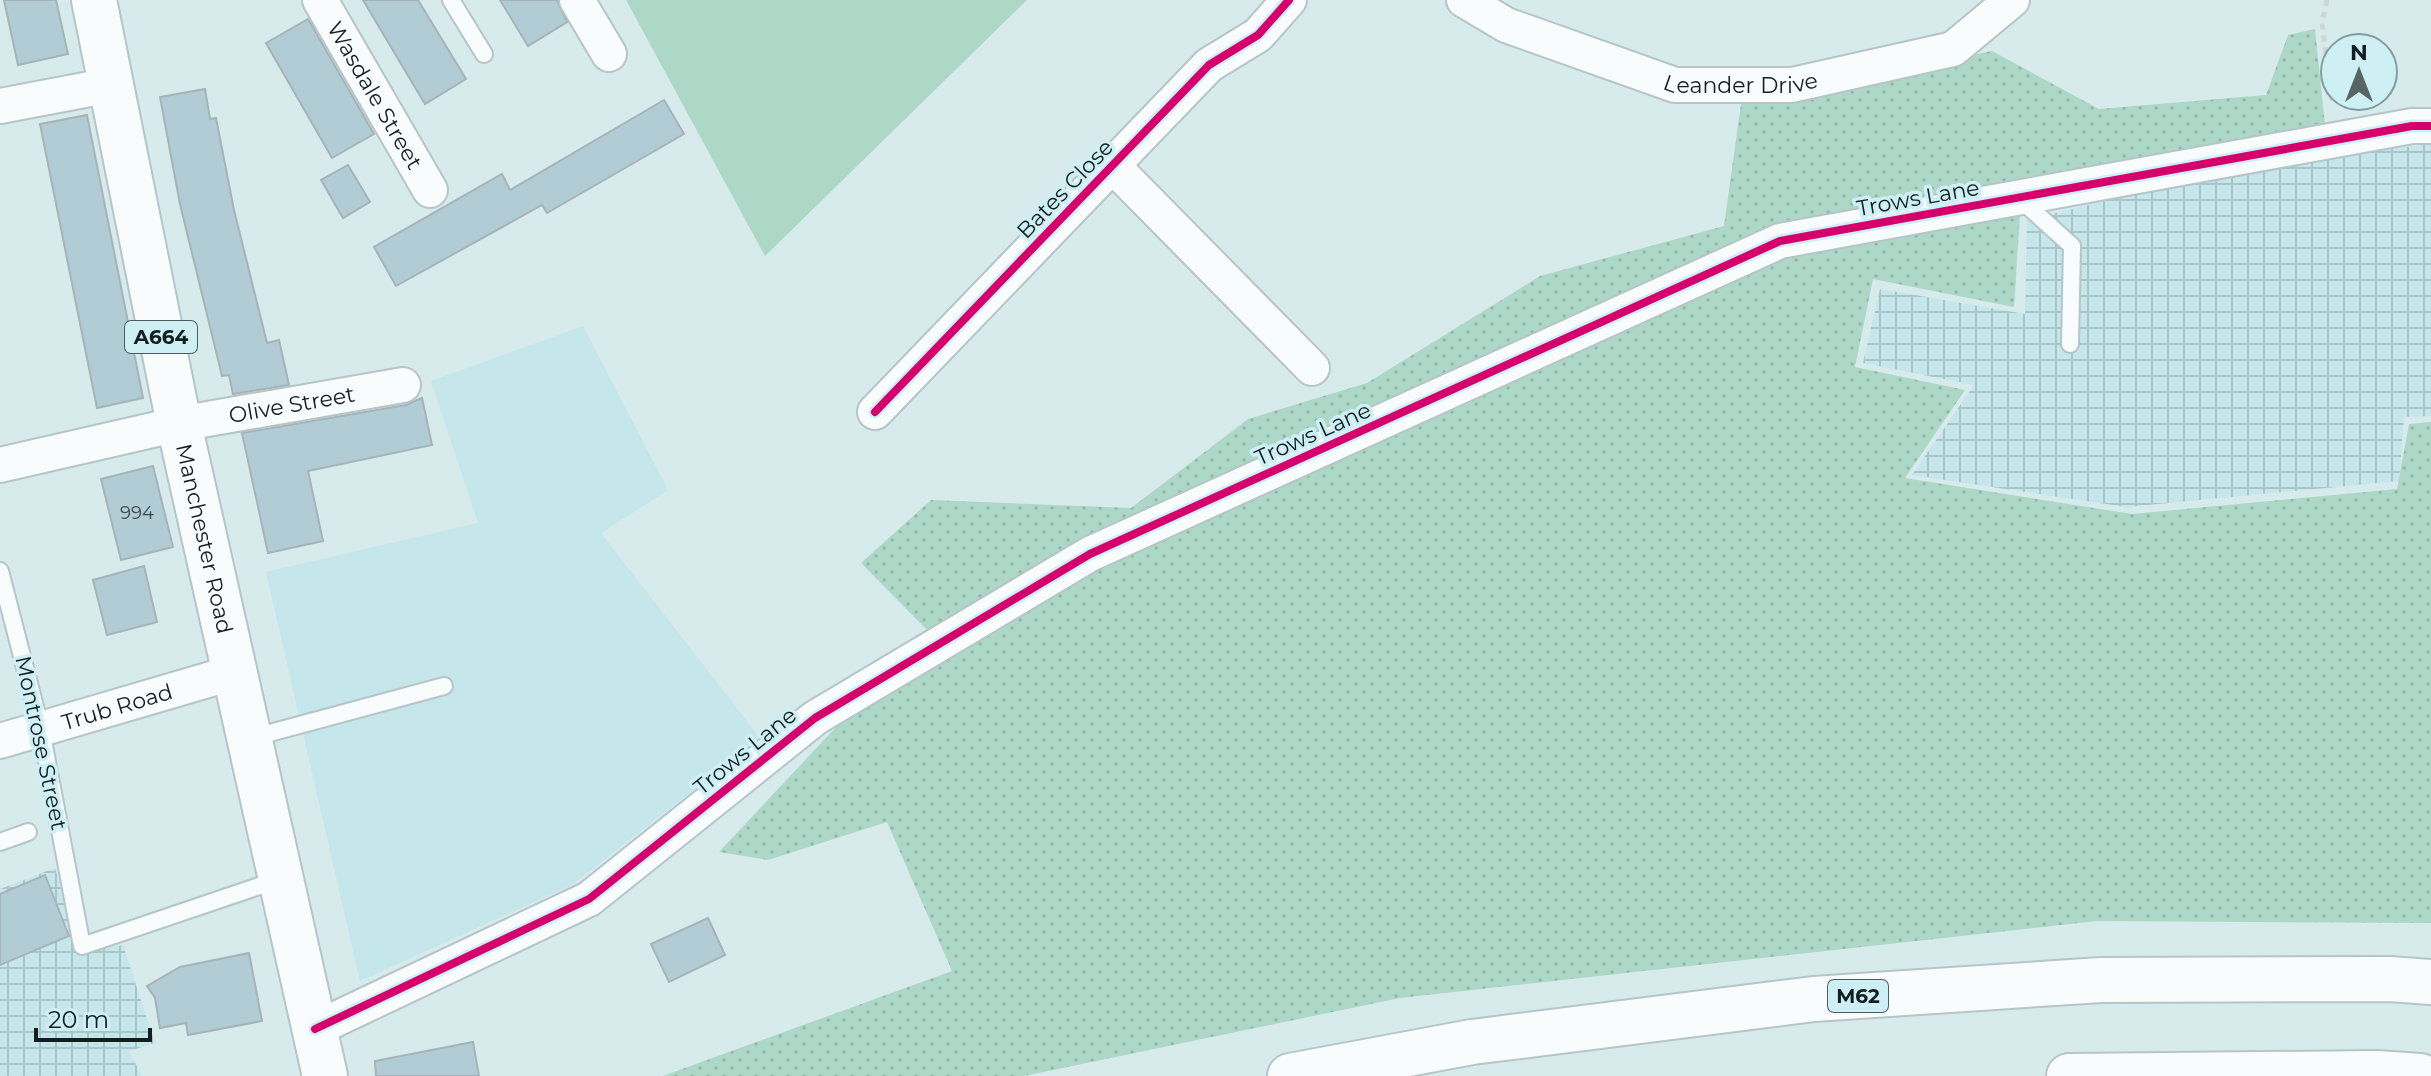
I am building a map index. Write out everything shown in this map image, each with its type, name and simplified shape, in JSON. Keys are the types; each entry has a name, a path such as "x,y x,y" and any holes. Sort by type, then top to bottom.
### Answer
{"main road":[{"name":"Manchester Road","path":"94,0 179,424 325,1076"},
{"name":"M62","path":"1290,1076 1472,1042 1814,999 2101,980 2390,979 2431,982"},
{"path":"2069,1076 2376,1073 2420,1076"}],"street":[{"name":"Wasdale Street","path":"320,0 430,190"},
{"path":"577,0 609,54"},
{"name":"Bates Close","path":"875,412 1209,65 1258,35 1289,0"},
{"name":"Leander Drive","path":"1464,0 1506,25 1675,85 1792,85 1953,49 2012,0"},
{"path":"0,106 111,85"},
{"name":"Trows Lane","path":"315,1029 589,899 815,718 1090,554 1780,241 2412,126 2431,126"},
{"name":"Bates Close","path":"1113,166 1312,368"},
{"name":"Olive Street","path":"0,465 179,424 403,385"},
{"name":"Trub Road","path":"0,741 235,672"}],"lane":[{"path":"451,0 484,54"},
{"path":"2018,198 2072,246 2070,344"},
{"name":"Montrose Street","path":"0,571 41,730 82,946 281,878"},
{"path":"250,739 444,686"},
{"path":"0,842 28,832"}],"path":[{"path":"2327,0 2322,23 2337,140"}],"shaded area":[{"path":"2431,144 2431,416 2404,417 2399,481 2126,507 1912,475 1974,385 1863,363 1880,289 2025,314 2027,220 2255,165"},
{"path":"583,326 668,490 601,533 760,738 572,885 360,981 266,572 478,523 431,381"},
{"path":"55,868 80,954 123,945 155,1043 129,1051 142,1076 0,1076 0,889"}],"green space":[{"path":"626,0 1027,0 765,256"},
{"path":"2315,29 2319,112 2324,112 2326,136 2020,215 2014,307 1873,279 1855,367 1965,390 1905,478 2132,514 2397,489 2409,424 2431,422 2431,923 2097,921 1400,998 1024,1076 663,1076 952,971 887,822 768,860 719,852 927,630 861,563 931,500 1131,508 1248,419 1367,383 1540,276 1724,226 1741,104 1992,51 2099,109 2266,95 2288,35"}],"building":[{"path":"4,0 56,0 68,54 18,65"},
{"path":"363,0 418,0 466,79 425,104"},
{"path":"500,0 557,0 567,22 528,46"},
{"path":"308,19 374,134 332,158 266,43"},
{"path":"205,89 210,119 216,118 234,210 267,343 279,340 289,385 233,394 229,375 222,376 180,204 160,97"},
{"path":"664,100 684,134 547,213 542,205 396,286 374,247 502,174 510,190"},
{"path":"87,115 143,398 97,408 40,124"},
{"path":"348,165 370,202 343,218 321,180"},
{"path":"422,398 432,445 308,471 323,541 268,553 242,433 406,405"},
{"path":"153,466 173,547 121,560 101,479"},
{"path":"144,566 157,622 107,635 93,580"},
{"path":"45,875 69,936 0,965 0,894"},
{"path":"708,918 725,955 669,982 651,944"},
{"path":"249,953 262,1021 188,1035 186,1023 160,1028 155,998 147,986 180,967"},
{"path":"473,1042 479,1076 376,1076 375,1061"}],"cycle path":[{"path":"875,412 1209,65 1258,35 1289,0"},
{"path":"315,1029 589,899 815,718 1090,554 1780,241 2412,126 2431,126"}]}
